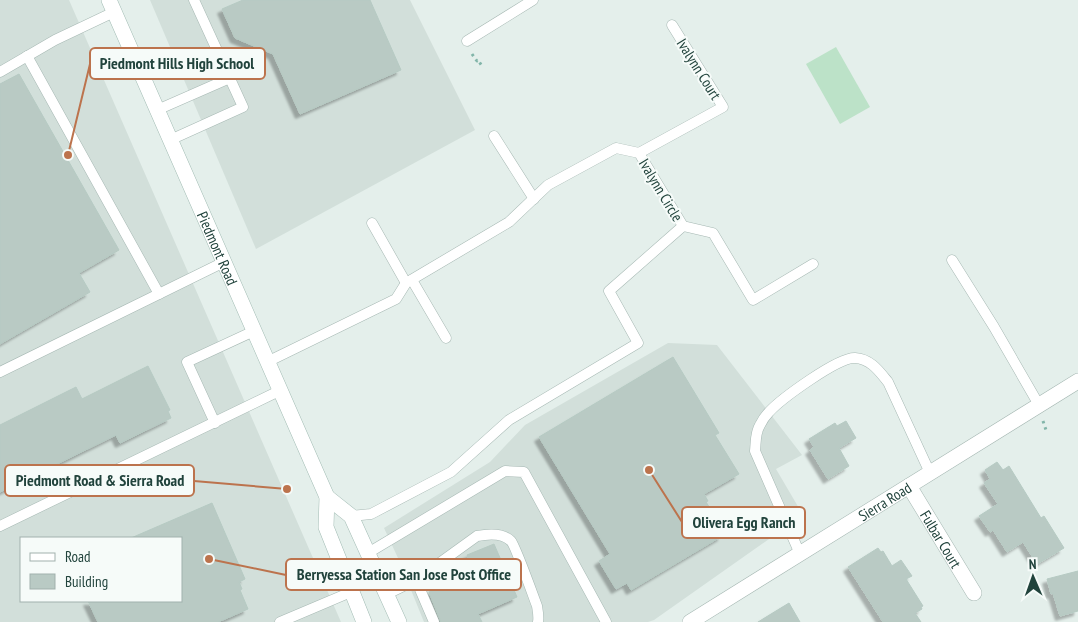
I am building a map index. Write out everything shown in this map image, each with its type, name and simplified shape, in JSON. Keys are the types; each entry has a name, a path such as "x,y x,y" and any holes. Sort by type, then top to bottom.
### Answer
{"main road":[{"name":"Piedmont Road","path":"111,6 327,497 326,527 362,621"},
{"name":"Sierra Road","path":"694,621 1078,380"},
{"name":"Fulbar Court","path":"909,486 974,593"},
{"name":"Piedmont Road","path":"327,497 351,516 399,622"}],"lane":[{"path":"170,140 243,107 194,0"},
{"path":"467,41 533,0"},
{"path":"0,72 111,6"},
{"name":"Ivalynn Court","path":"639,153 723,107 672,25"},
{"path":"27,56 160,294"},
{"path":"157,110 230,78"},
{"path":"494,136 534,199"},
{"name":"Ivalynn Circle","path":"267,362 396,299 409,282 510,222 548,185 616,148 639,153 683,226 609,291 638,343 509,420 451,472 371,514 351,516"},
{"path":"372,224 446,338"},
{"path":"683,226 714,233 753,300 813,264"},
{"path":"952,260 994,327 1039,405"},
{"path":"0,372 224,262"},
{"path":"215,422 187,362 254,331"},
{"path":"800,554 755,451 756,436 759,426 768,412 833,365 854,358 871,362 888,382 930,473"},
{"path":"0,526 279,391"},
{"path":"368,553 505,471 524,472 606,622"},
{"path":"387,594 416,580 477,536 488,533 503,536 512,541 534,597 538,622"},
{"path":"416,580 434,622"},
{"path":"280,622 352,592"}],"path":[{"path":"472,54 482,66"}],"shaded area":[{"path":"0,0 69,0 341,622 0,622"},
{"path":"150,0 410,0 475,130 256,249"},
{"path":"668,343 717,345 802,455 776,469 803,515 654,620 648,622 424,622 384,528 490,462 525,425"}],"green space":[{"path":"836,47 870,107 840,124 806,64"}],"building":[{"path":"243,0 370,0 401,70 300,114 273,54 235,38 222,9"},
{"path":"19,74 119,250 79,273 90,292 0,344 0,84"},
{"path":"673,357 719,433 715,435 739,474 704,494 708,501 706,502 713,513 710,515 722,536 631,590 627,583 616,589 599,561 610,554 539,437"},
{"path":"148,366 170,410 168,411 171,418 120,443 116,435 0,492 0,425 76,387 82,399"},
{"path":"846,421 856,438 839,448 849,466 828,479 810,450 814,447 809,439 835,423 837,426"},
{"path":"997,462 1003,470 1009,466 1041,518 1044,516 1064,548 1037,564 1023,542 1007,552 993,530 990,532 979,516 998,504 984,483 990,479 985,470"},
{"path":"212,503 245,579 239,582 242,589 240,590 248,609 218,622 98,622 88,602 182,602 182,537 133,537"},
{"path":"494,544 517,597 478,614 482,622 441,622 429,592 474,573 467,555"},
{"path":"878,548 881,552 883,551 892,566 901,560 912,576 906,579 923,606 921,607 922,609 915,613 921,622 883,622 848,567"},
{"path":"1078,571 1078,611 1060,616 1047,579"},
{"path":"789,603 800,622 758,622"}],"place":[{"name":"Piedmont Hills High School","path":"68,155"},
{"name":"Olivera Egg Ranch","path":"649,470"},
{"name":"Piedmont Road & Sierra Road","path":"287,489"},
{"name":"Berryessa Station San Jose Post Office","path":"209,559"}]}
